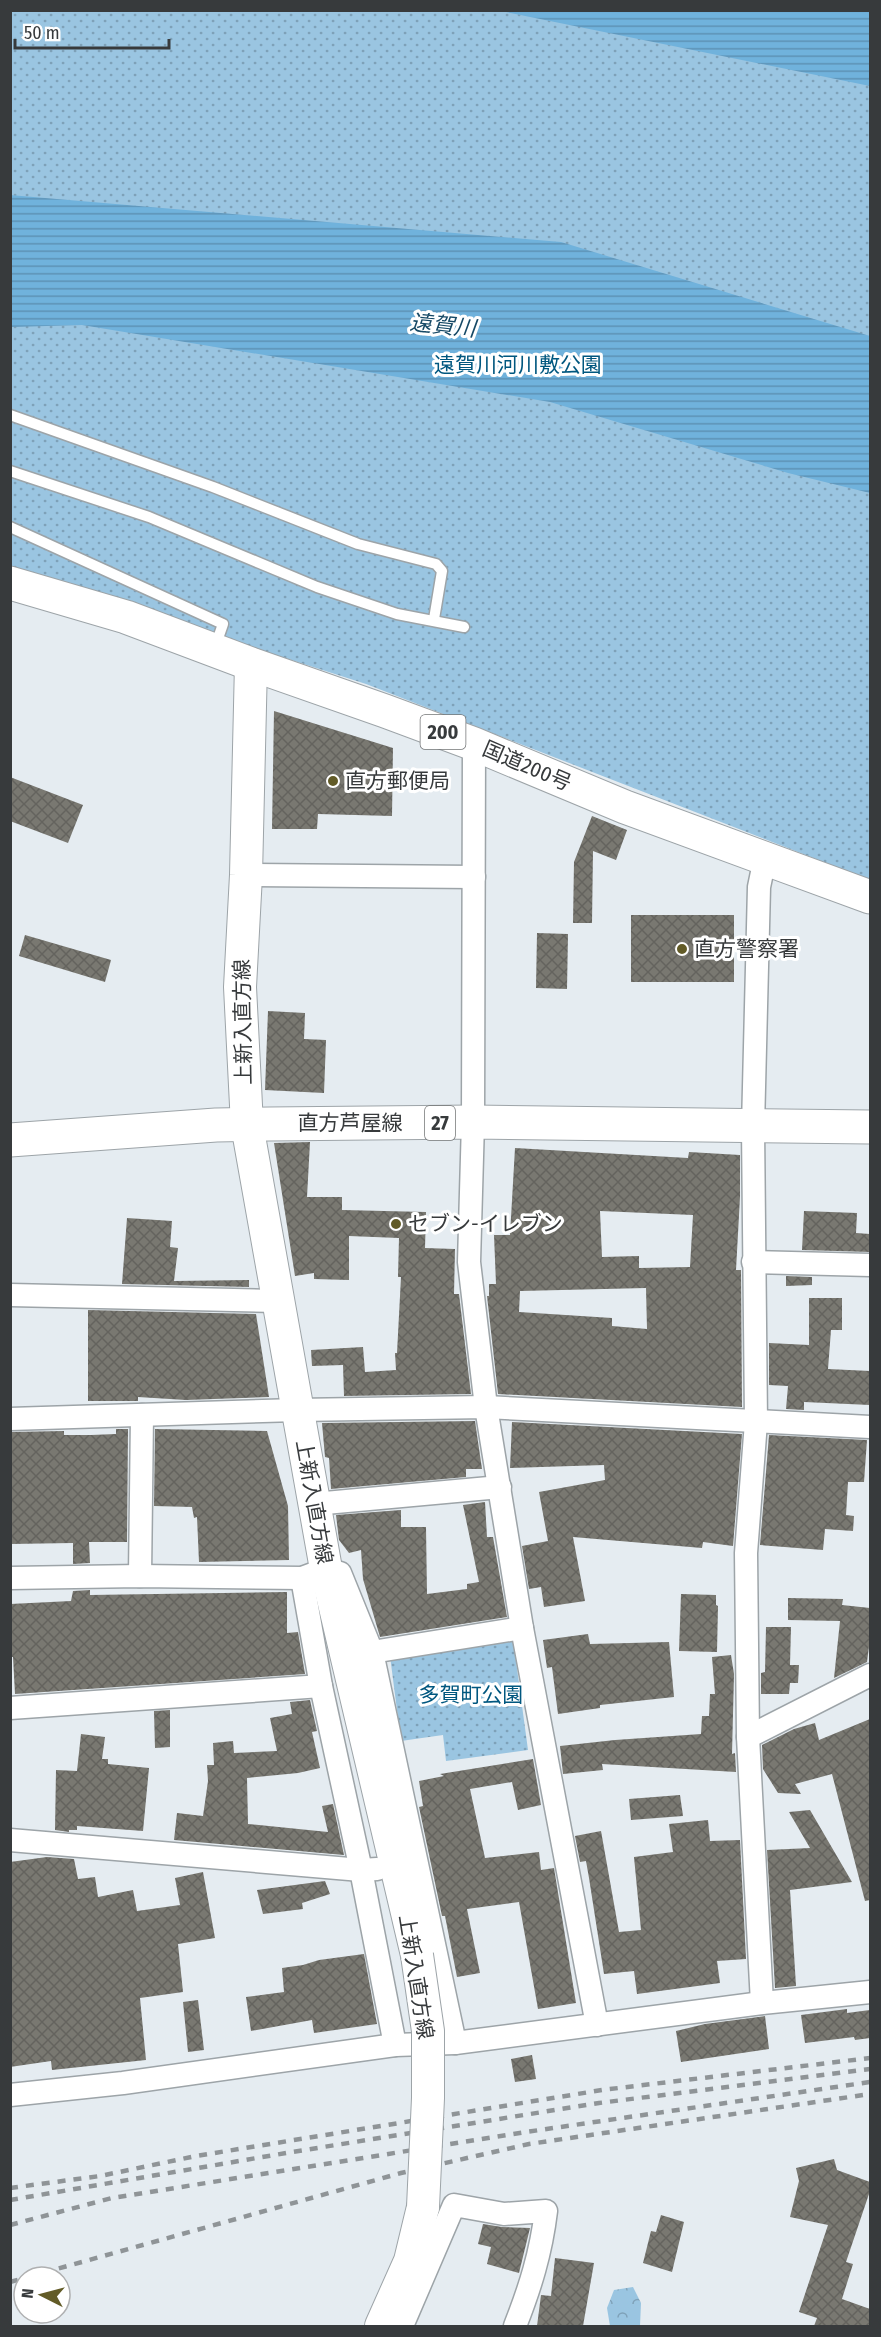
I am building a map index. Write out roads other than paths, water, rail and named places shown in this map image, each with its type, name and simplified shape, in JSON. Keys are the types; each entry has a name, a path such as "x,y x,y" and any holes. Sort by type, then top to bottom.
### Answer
{"main road":[{"name":"国道200号","path":"10,584 126,617 474,744 625,807 870,897"},
{"name":"上新入直方線","path":"251,664 246,875 240,987 247,1125 276,1301 314,1504 314,1574 417,1955 428,2031 428,2098 423,2207 410,2261 381,2326"},
{"name":"直方芦屋線","path":"10,1140 247,1125 473,1122 870,1127"}],"street":[{"path":"474,744 473,1122 469,1262 486,1407 522,1628 597,2025"},
{"path":"762,2003 748,1737 746,1553 756,1422 753,1127 759,887 765,858"},
{"path":"246,875 474,877"},
{"path":"753,1262 870,1265"},
{"path":"10,1295 276,1301"},
{"path":"10,1419 486,1407 870,1427"},
{"path":"140,1576 142,1415"},
{"path":"314,1504 500,1487"},
{"path":"10,1578 340,1573 372,1652 455,2043"},
{"path":"314,1574 321,1686 369,1869 395,2045"},
{"path":"372,1652 522,1628"},
{"path":"748,1737 870,1675"},
{"path":"10,1708 321,1686"},
{"path":"10,1840 369,1869"},
{"path":"10,2095 123,2083 395,2045 455,2043 762,2003 870,1992"},
{"path":"402,2326 454,2205 504,2214 546,2211 531,2285 514,2326"}],"lane":[{"path":"10,416 213,486 358,544 436,564 442,571 434,619"},
{"path":"10,471 149,517 317,587 397,614 434,619 464,627"},
{"path":"10,527 223,624 214,650"}],"water":[{"path":"501,11 870,11 870,86"},
{"name":"遠賀川","path":"10,195 561,242 870,336 870,493 788,473 550,402 82,325 11,327"}],"railway":[{"path":"10,2188 100,2176 196,2156 602,2090 870,2058"},
{"path":"10,2200 599,2103 870,2069"},
{"path":"10,2225 112,2198 526,2132 870,2082"},
{"path":"71,2265 401,2173 529,2144 870,2094"}],"place":[{"name":"直方郵便局","path":"333,781"},
{"name":"直方警察署","path":"682,949"},
{"name":"セブン-イレブン","path":"396,1224"}],"park label":[{"name":"遠賀川河川敷公園","path":"518,365"},
{"name":"多賀町公園","path":"471,1695"}]}
